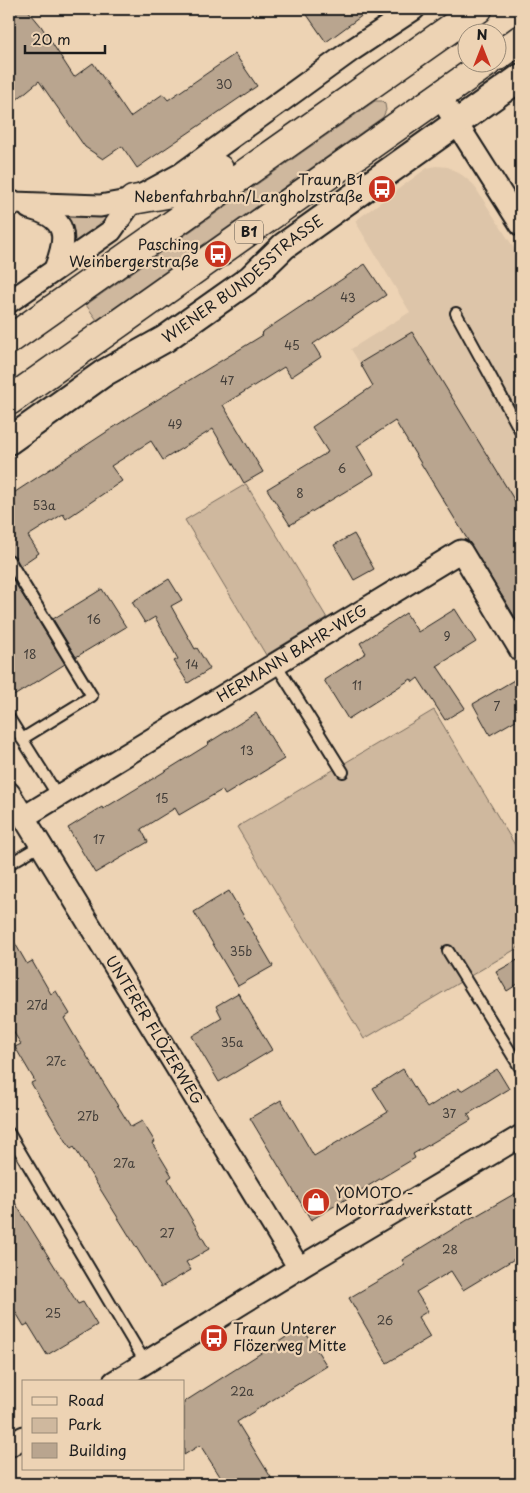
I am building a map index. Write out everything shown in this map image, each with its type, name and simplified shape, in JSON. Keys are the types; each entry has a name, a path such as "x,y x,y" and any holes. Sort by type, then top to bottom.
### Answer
{"main road":[{"path":"133,200 189,190 391,51 474,9"},
{"path":"9,340 478,9"},
{"path":"508,49 521,39"},
{"name":"WIENER BUNDESSTRASSE","path":"9,401 474,72"}],"street":[{"path":"11,203 100,206 133,200 181,174 345,56 414,9"},
{"name":"WIENER BUNDESSTRASSE","path":"9,441 104,373 165,339 250,279 284,246 521,77"},
{"path":"440,97 521,225"},
{"path":"9,302 111,231 133,200"},
{"path":"11,203 41,211 51,216 60,226 64,240 55,270"},
{"name":"HERMANN BAHR-WEG","path":"24,817 461,551 521,652"},
{"name":"UNTERER FLÖZERWEG","path":"9,793 299,1268"},
{"path":"117,1380 299,1268 521,1136"},
{"path":"9,1446 22,1438"}],"lane":[{"path":"456,313 521,432"},
{"path":"9,560 92,696 22,739"},
{"path":"276,664 344,772"},
{"path":"9,718 58,796"},
{"path":"9,864 41,845"},
{"path":"448,950 521,1069"},
{"path":"9,1133 145,1362"}],"shaded area":[{"path":"436,166 448,167 473,184 521,259 521,631 351,349 410,312 355,221 427,168"}],"green space":[{"path":"375,101 382,101 385,104 386,110 383,117 97,320 86,305"},
{"path":"102,214 105,217 104,225 72,249 63,215"},
{"path":"246,484 327,618 266,655 185,520"},
{"path":"434,710 521,855 521,946 364,1039 237,827"}],"building":[{"path":"9,9 27,9 41,26 74,77 93,63 130,117 163,94 168,100 235,54 257,86 137,168 122,146 103,159 85,147 39,81 9,106"},
{"path":"303,9 371,9 326,42"},
{"path":"365,264 386,295 313,344 321,357 291,377 284,367 223,405 263,472 244,483 213,429 163,460 151,441 111,466 122,481 66,519 63,514 28,536 39,553 20,566 15,556 9,553 9,496 134,414 263,335 261,333"},
{"path":"412,332 521,511 521,627 395,421 357,446 374,474 290,525 267,489 328,452 312,427 373,386 360,363"},
{"path":"354,534 374,569 354,580 334,545"},
{"path":"9,573 65,664 9,699"},
{"path":"169,579 182,600 171,606 195,649 197,648 210,669 188,683 174,661 178,659 155,617 145,623 132,602"},
{"path":"102,589 126,627 76,657 53,619"},
{"path":"455,609 476,642 437,666 465,708 445,720 418,678 413,682 411,679 348,719 324,680 366,653 360,643 406,613 418,632"},
{"path":"521,676 521,717 490,735 473,704"},
{"path":"256,713 284,759 225,795 222,790 179,815 175,808 141,829 148,842 95,873 68,828 172,767"},
{"path":"229,891 273,966 238,986 194,912"},
{"path":"9,933 27,964 32,961 51,994 56,991 70,1014 64,1018 131,1127 142,1121 155,1142 152,1143 172,1176 168,1179 209,1249 186,1262 191,1270 161,1287 74,1147 71,1149 31,1083 35,1081 15,1047 21,1044 9,1025"},
{"path":"521,958 521,982 507,991 496,972"},
{"path":"238,993 272,1050 219,1082 192,1036 222,1018 216,1006"},
{"path":"403,1069 427,1108 459,1088 461,1091 497,1069 509,1089 468,1114 471,1120 413,1154 415,1158 311,1220 250,1118 281,1100 314,1156 388,1112 373,1088"},
{"path":"521,1190 521,1255 463,1290 451,1271 416,1292 428,1311 418,1317 430,1337 387,1363 349,1298 405,1265 402,1260"},
{"path":"9,1193 78,1304 83,1302 97,1325 47,1355 28,1324 24,1326 9,1301"},
{"path":"302,1327 327,1366 237,1422 275,1484 225,1484 200,1445 185,1454 185,1401"}],"place":[{"name":"Traun B1 Nebenfahrbahn/Langholzstraße","path":"382,189"},
{"name":"Pasching Weinbergerstraße","path":"218,254"},
{"name":"YOMOTO - Motorradwerkstatt","path":"316,1202"},
{"name":"Traun Unterer Flözerweg Mitte","path":"214,1338"}]}
